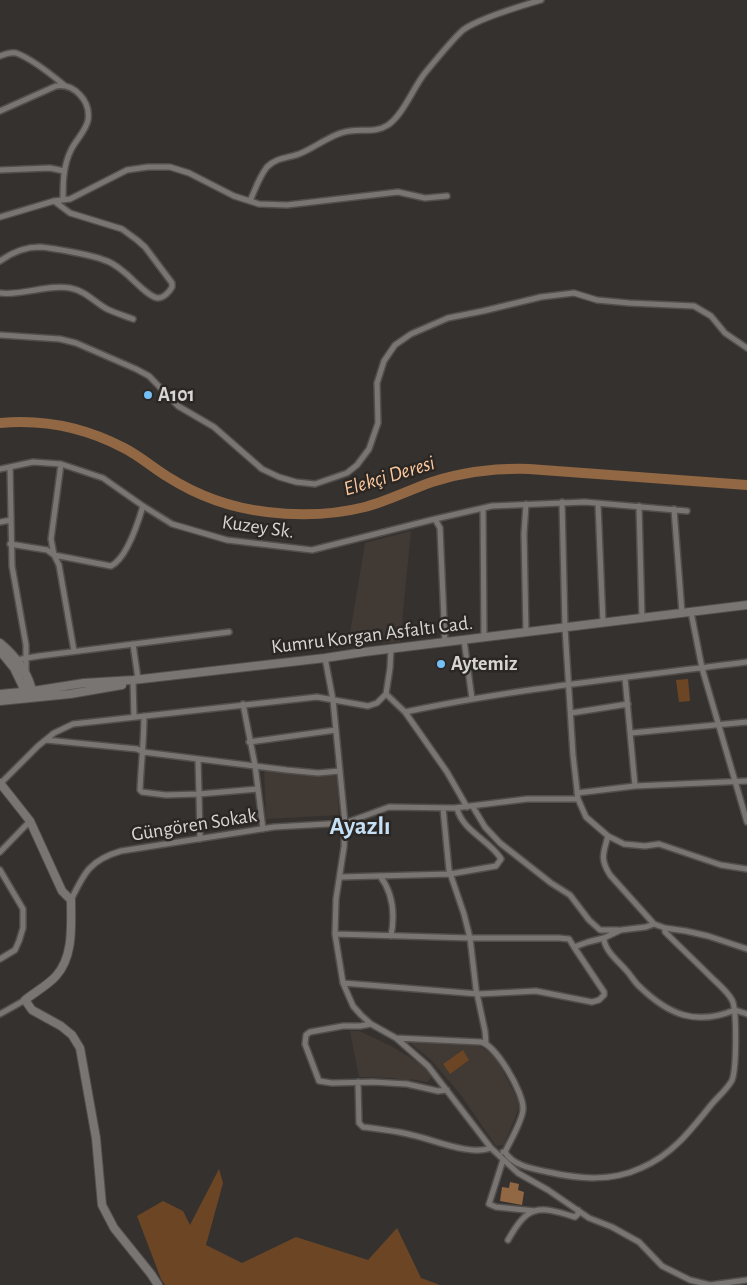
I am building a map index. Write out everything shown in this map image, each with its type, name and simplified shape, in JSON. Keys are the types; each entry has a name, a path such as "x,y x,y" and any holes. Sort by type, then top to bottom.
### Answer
{"main road":[{"name":"Kumru Korgan Asfaltı Cad.","path":"0,694 30,695 84,683 325,658 747,606"},
{"path":"0,643 9,651 30,695"},
{"path":"0,651 26,675 30,695"},
{"path":"0,701 30,695"},
{"path":"0,783 30,820 62,891 71,900 71,932 68,954 63,966 56,977 25,1000 32,1010 61,1026 72,1035 80,1048 96,1138 102,1205 114,1228 158,1285"}],"street":[{"path":"250,201 268,166 280,159 298,155 341,133 351,130 362,132 381,129 388,125 398,115 412,92 420,84 424,75 463,30 500,14 541,0"},
{"path":"0,56 16,53 47,71 64,85"},
{"path":"0,111 56,86 70,86 83,99 88,119 70,151 62,177 63,200"},
{"path":"0,217 63,200 127,170 148,167 170,167 189,173 234,196 259,204 287,206 398,192 425,198 447,196"},
{"path":"0,170 50,168 64,171"},
{"path":"0,261 8,255 40,247 104,260 126,273 157,298 163,297 170,291 172,283 160,270 145,247 137,240 122,229 70,213 54,201"},
{"path":"0,294 13,295 52,288 70,288 87,294 107,309 133,319"},
{"path":"0,335 60,339 76,343 149,376 178,406 214,427 262,469 296,482 315,484 347,473 369,449 378,423 377,383 384,361 395,345 411,334 448,318 541,297 574,293 597,300 694,306 711,316 724,333 747,348"},
{"name":"Kuzey Sk.","path":"0,469 33,462 62,464 103,478 142,506 172,524 227,540 312,550 483,508 562,502 639,506 687,511"},
{"path":"62,464 51,539 54,555 59,566 74,651"},
{"path":"10,467 10,544 26,645 26,675"},
{"path":"562,502 565,628 571,713 578,796 586,817 608,836 624,844 645,846 659,844 721,864 747,869"},
{"path":"526,504 524,534 526,633"},
{"path":"598,504 603,623"},
{"path":"10,544 47,550 54,555 111,566 118,563 137,528 142,506"},
{"path":"639,506 642,619"},
{"path":"483,508 484,638"},
{"path":"674,509 682,613"},
{"path":"435,519 440,528 446,643"},
{"path":"0,522 11,520"},
{"path":"691,612 702,668 747,822"},
{"path":"14,662 26,658 74,651 229,632"},
{"path":"464,640 472,699"},
{"path":"133,644 136,679 134,716"},
{"path":"0,783 45,740 54,733 73,724 317,697 368,706 377,703 386,694 391,649"},
{"path":"325,658 333,700 345,823 336,899 335,934 344,982 353,1006 371,1024 396,1038 428,1066 496,1154 518,1172 589,1218 612,1227 639,1242 662,1266 690,1280 710,1285 747,1280"},
{"path":"405,712 472,699 569,684 747,662"},
{"path":"625,678 636,786"},
{"path":"386,694 405,712 485,827 500,843 551,884 570,895 589,920 600,930 621,930 646,927 654,924"},
{"path":"243,704 255,766 263,829"},
{"path":"571,713 628,704"},
{"path":"144,716 144,752 140,790 142,792 166,795 258,790"},
{"path":"631,733 747,722"},
{"path":"249,742 336,730"},
{"path":"45,740 137,748 144,752 198,760 318,773 340,771"},
{"path":"198,760 200,839"},
{"name":"Güngören Sokak","path":"71,900 84,875 94,863 106,855 121,851 263,829 324,823 345,823 389,807 457,808 527,799 578,796 636,786 747,781"},
{"path":"443,808 450,874 470,938 476,989 479,994 486,1043 501,1058 523,1104 523,1114 505,1152"},
{"path":"340,877 450,874 496,866 501,859 496,852 470,830 458,814 457,808"},
{"path":"0,852 30,820"},
{"path":"608,836 603,853 604,866 654,924 747,948"},
{"path":"0,870 23,909 23,928 19,942 15,950 0,959"},
{"path":"380,876 391,896 393,921 391,936"},
{"path":"505,1152 508,1158 529,1168 567,1176 595,1178 618,1176 641,1168 660,1157 688,1134 732,1082 735,1068 735,1010 732,1000 665,932 665,928"},
{"path":"574,947 604,938 621,930"},
{"path":"335,934 569,939 604,992 604,995 599,1000 592,1002 536,991 479,994 344,982"},
{"path":"604,938 609,951 638,986 657,1003 678,1015 693,1017 716,1016 735,1010 747,1014"},
{"path":"0,1014 25,1000"},
{"path":"0,1006 8,1009"},
{"path":"371,1024 343,1026 310,1032 305,1038 306,1044 319,1081 332,1083 407,1084 438,1091 447,1090"},
{"path":"396,1038 486,1043"},
{"path":"358,1082 359,1123 363,1127 413,1135 482,1152 491,1148"},
{"path":"496,1154 505,1152"},
{"path":"503,1160 489,1204 496,1208 535,1211"},
{"path":"508,1240 518,1222 527,1214 541,1209 575,1217 578,1214 578,1210"}],"shaded area":[{"path":"411,531 400,642 348,645 365,543"},
{"path":"688,679 690,701 679,702 676,680"},
{"path":"264,770 337,776 339,815 266,819"},
{"path":"350,1031 359,1031 391,1046 421,1064 432,1077 427,1082 411,1079 410,1081 393,1078 359,1077"},
{"path":"418,1039 478,1045 495,1056 518,1100 519,1108 504,1145 496,1146 461,1095 432,1061 409,1042"},
{"path":"463,1050 469,1060 450,1074 443,1064"},
{"path":"219,1169 223,1183 206,1245 242,1263 296,1237 368,1260 397,1228 421,1278 440,1285 165,1285 137,1216 163,1201 183,1211 190,1225"},
{"path":"510,1182 519,1184 518,1190 524,1192 522,1205 500,1201 502,1187 509,1188"}],"waterway":[{"name":"Elekçi Deresi","path":"0,423 32,422 64,426 95,435 130,451 179,484 203,495 241,508 279,513 316,514 353,510 382,502 423,485 444,479 467,473 504,469 529,469 747,485"}],"place":[{"name":"A101","path":"148,395"},
{"name":"Aytemiz","path":"441,664"}],"district":[{"name":"Ayazlı","path":"360,826"}]}
